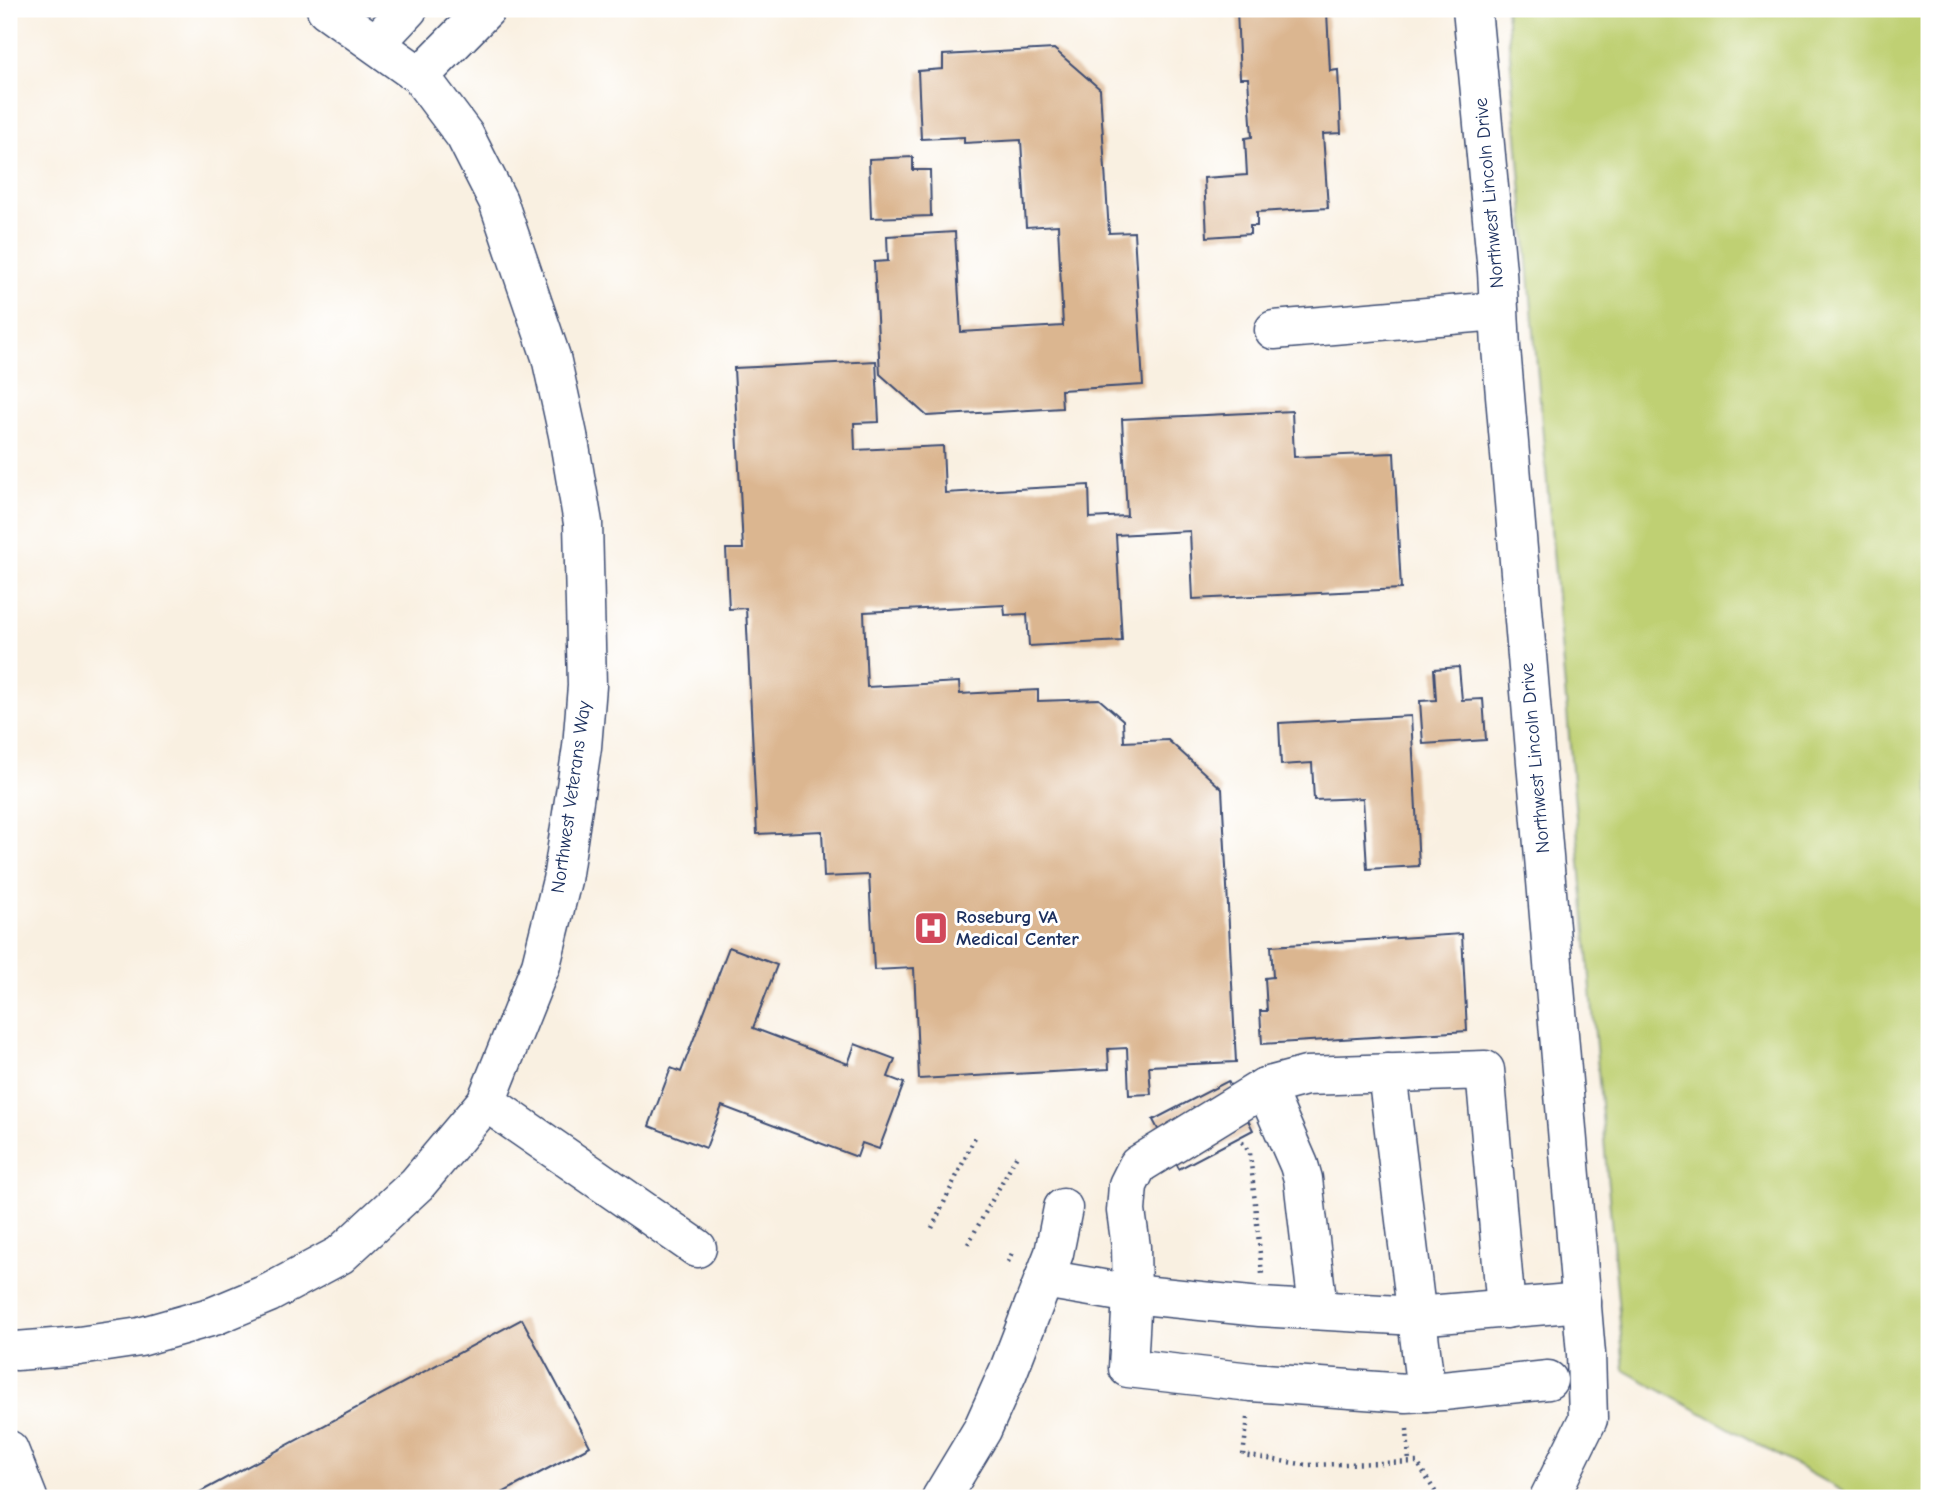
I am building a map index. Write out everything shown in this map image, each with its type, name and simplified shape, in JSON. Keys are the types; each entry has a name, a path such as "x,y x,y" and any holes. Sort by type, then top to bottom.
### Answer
{"street":[{"name":"Northwest Veterans Way","path":"11,1359 140,1337 214,1316 270,1293 340,1255 417,1184 486,1102 541,965 566,853 582,747 587,686 583,523 551,357 503,214 465,136 421,76 326,9"},
{"path":"376,43 408,9"},
{"path":"421,76 486,9"},
{"name":"Northwest Lincoln Drive","path":"1472,9 1497,271 1498,311 1586,1354 1588,1419 1549,1498"},
{"path":"1274,330 1498,311"},
{"path":"1506,1309 1485,1070 1306,1076 1265,1087 1138,1165 1128,1185 1126,1211 1131,1247 1132,1294 1128,1368 1251,1382 1388,1392 1426,1392 1548,1380"},
{"path":"1387,1073 1426,1392"},
{"path":"1265,1087 1303,1179 1318,1309"},
{"path":"486,1102 698,1248"},
{"path":"941,1498 982,1430 1008,1372 1054,1254 1063,1208"},
{"path":"1044,1279 1132,1294 1260,1307 1416,1316 1581,1302"},
{"path":"9,1450 28,1498"}],"path":[{"path":"932,1228 976,1135"},
{"path":"968,1244 1017,1155"}],"green space":[{"path":"1506,9 1929,9 1929,1498 1855,1498 1624,1370"}],"building":[{"path":"1237,9 1318,9 1318,12 1327,12 1330,71 1338,70 1341,133 1323,134 1328,208 1257,212 1257,226 1250,226 1250,234 1207,237 1204,178 1247,175 1245,138 1252,137 1248,78 1240,78"},
{"path":"1054,49 1100,89 1109,233 1134,232 1143,385 1061,390 1062,408 927,416 880,374 874,262 888,261 887,236 955,232 961,332 1063,326 1058,225 1026,227 1021,140 964,143 964,137 921,139 918,71 943,69 943,55"},
{"path":"913,157 913,170 930,170 931,216 871,218 869,159"},
{"path":"876,361 879,422 854,423 855,450 943,446 945,493 1089,485 1090,518 1127,516 1122,419 1292,411 1294,457 1394,453 1401,589 1193,599 1190,531 1116,535 1122,641 1029,646 1027,614 1005,615 1004,605 864,612 867,687 959,682 960,694 1038,690 1038,701 1099,699 1123,720 1124,742 1168,740 1222,789 1236,1062 1149,1066 1151,1094 1129,1095 1127,1048 1108,1049 1109,1069 919,1079 914,968 874,970 869,875 824,877 822,831 757,834 746,608 729,609 726,549 743,549 734,368"},
{"path":"1459,667 1462,700 1483,699 1486,740 1423,744 1420,701 1436,700 1434,669"},
{"path":"1411,716 1419,866 1367,869 1363,798 1314,800 1312,763 1281,765 1279,723"},
{"path":"1462,934 1467,1031 1262,1044 1260,1011 1267,1011 1265,978 1273,977 1271,946"},
{"path":"729,947 777,965 753,1028 848,1064 855,1044 895,1059 888,1077 904,1083 879,1149 862,1143 857,1157 722,1106 706,1148 649,1126 671,1068 681,1072"},
{"path":"1228,1081 1253,1130 1179,1169 1153,1120"},
{"path":"522,1319 590,1446 493,1498 189,1498"}],"place":[{"name":"Roseburg VA Medical Center","path":"931,928"}]}
